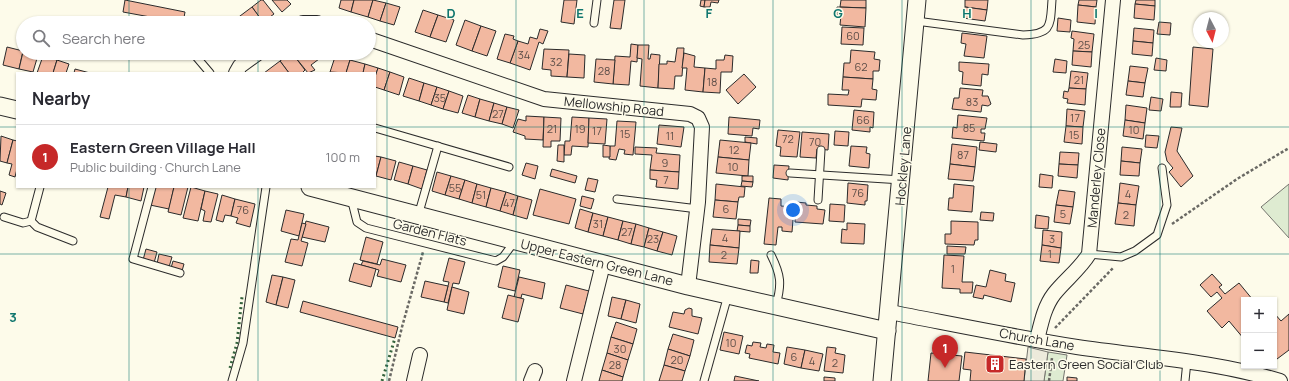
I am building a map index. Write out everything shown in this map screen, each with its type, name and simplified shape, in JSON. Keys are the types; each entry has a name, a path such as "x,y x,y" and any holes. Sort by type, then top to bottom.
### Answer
{"street":[{"name":"Hockley Lane","path":"882,381 918,0"},
{"name":"Manderley Close","path":"1089,254 1113,0"},
{"name":"Mellowship Road","path":"376,41 544,98 690,114 698,118 702,127 698,209 688,286"},
{"path":"237,72 240,66 248,60"},
{"path":"0,106 16,110"},
{"name":"Upper Eastern Green Lane","path":"314,188 688,286 887,331"},
{"path":"1037,340 1048,303 1089,254"},
{"path":"574,381 603,264"},
{"name":"Church Lane","path":"889,312 1055,343 1187,361 1249,372 1280,381"},
{"path":"414,381 420,355"}],"lane":[{"path":"594,23 597,0"},
{"path":"916,21 1033,35 1044,32 1050,26 1052,0"},
{"path":"199,60 209,72"},
{"path":"376,128 509,167"},
{"path":"418,216 438,146"},
{"path":"818,200 822,150"},
{"path":"1089,254 1122,257 1135,251 1157,235 1167,206 1162,168"},
{"path":"790,173 902,180"},
{"path":"31,222 40,188"},
{"path":"152,188 133,259 180,273"},
{"path":"232,381 243,343 266,188"},
{"name":"Garden Flats","path":"351,198 357,222 366,228 496,261 503,257 515,241"},
{"path":"617,199 698,209"},
{"path":"4,217 23,223 31,222 37,227 73,241"},
{"path":"771,255 779,271 781,285 776,306"},
{"path":"704,381 728,294"},
{"path":"1185,381 1187,361"}],"path":[{"path":"1157,235 1237,180 1289,148"},
{"path":"389,381 402,327 426,243"},
{"path":"1055,328 1115,267 1122,257"},
{"path":"1049,381 1055,343"}],"green space":[{"path":"1289,184 1289,238 1261,207"},
{"path":"1048,352 1067,355 1063,381 1044,381"}],"shaded area":[{"path":"1028,347 1048,352 1044,381 1024,381"}],"building":[{"path":"125,0 185,12 184,16 145,16 123,12"},
{"path":"263,0 274,14 271,16 259,16 252,7"},
{"path":"272,0 287,0 291,4 282,12"},
{"path":"341,0 354,0 351,12 339,8"},
{"path":"354,0 373,0 368,16 351,12"},
{"path":"373,0 386,3 380,21 376,20 376,16 368,16"},
{"path":"564,0 577,0 574,24 561,22"},
{"path":"614,0 625,0 621,29 610,28"},
{"path":"701,0 705,0 704,7 700,6"},
{"path":"705,0 719,0 718,3 711,2 710,7 704,7"},
{"path":"841,0 866,0 866,8 840,7"},
{"path":"965,0 988,0 987,10 965,7"},
{"path":"1079,0 1097,0 1096,7 1078,5"},
{"path":"1136,0 1155,0 1155,6 1135,4"},
{"path":"386,3 400,7 394,25 380,21"},
{"path":"1135,4 1155,6 1154,20 1134,18"},
{"path":"1078,5 1096,7 1095,24 1077,22"},
{"path":"252,7 259,16 240,16"},
{"path":"837,7 866,8 865,27 840,25 841,15 837,15"},
{"path":"965,7 987,10 985,21 963,18"},
{"path":"423,10 438,15 430,37 415,32"},
{"path":"438,15 454,20 446,42 430,37"},
{"path":"1058,18 1071,20 1070,32 1057,31"},
{"path":"465,20 481,26 472,51 456,45"},
{"path":"1159,22 1171,23 1170,35 1157,34"},
{"path":"481,26 496,31 487,56 472,51"},
{"path":"842,27 864,28 863,45 841,44"},
{"path":"1134,28 1154,30 1153,43 1133,41"},
{"path":"540,29 548,31 543,44 539,42 530,70 510,63 518,41 528,44 530,37 537,39"},
{"path":"1072,31 1094,34 1092,52 1073,51 1074,39 1071,38"},
{"path":"962,33 987,36 984,58 964,56 966,44 961,43"},
{"path":"505,34 514,36 513,39 518,41 510,63 497,59"},
{"path":"1133,41 1153,43 1152,56 1132,54"},
{"path":"631,44 638,45 637,62 631,61 629,85 613,84 615,56 630,57"},
{"path":"638,45 649,45 648,59 650,59 651,54 660,55 658,88 640,86 642,59 637,58"},
{"path":"7,47 16,49 16,60 21,60 19,69 3,65"},
{"path":"1193,47 1213,49 1208,107 1189,105"},
{"path":"677,48 684,48 682,76 675,76 674,89 658,88 659,64 667,64 667,61 675,62"},
{"path":"544,49 569,50 567,77 551,76 551,70 542,69"},
{"path":"851,50 875,52 874,59 880,60 879,71 873,71 873,79 843,77 844,63 850,63"},
{"path":"1073,51 1092,52 1091,67 1072,65"},
{"path":"684,53 695,56 694,67 705,68 703,92 685,90 687,68 682,68"},
{"path":"569,54 585,55 584,78 567,77"},
{"path":"725,55 733,56 732,72 721,72 720,93 703,92 705,68 716,69 716,60 724,60"},
{"path":"1156,58 1167,60 1166,71 1154,70"},
{"path":"596,59 615,60 613,84 594,82"},
{"path":"1055,59 1067,61 1066,73 1053,72"},
{"path":"21,60 37,60 33,72 19,69"},
{"path":"42,60 57,60 53,72 37,72"},
{"path":"57,60 69,64 66,72 53,72"},
{"path":"297,60 305,70 303,72 288,72 280,61"},
{"path":"298,60 318,60 311,65 315,70 307,72"},
{"path":"334,60 350,60 346,72 330,72"},
{"path":"350,60 365,64 363,72 346,72"},
{"path":"280,61 288,72 265,72"},
{"path":"959,62 989,64 988,75 982,74 981,86 962,84 963,72 959,71"},
{"path":"365,64 378,68 376,74 376,72 363,72"},
{"path":"1130,66 1148,68 1145,83 1128,81"},
{"path":"378,68 390,72 384,90 376,87 376,74"},
{"path":"75,69 86,72 74,72"},
{"path":"1071,71 1088,73 1086,89 1069,88"},
{"path":"390,72 404,77 399,95 384,90"},
{"path":"744,74 756,87 738,104 726,90"},
{"path":"843,77 873,79 872,89 877,90 876,100 862,99 861,107 828,105 828,94 848,95 849,90 842,90"},
{"path":"409,78 424,83 419,101 403,96"},
{"path":"1128,81 1145,83 1143,97 1126,95"},
{"path":"424,83 437,87 431,105 419,101"},
{"path":"437,87 449,91 443,109 431,105"},
{"path":"960,88 983,90 982,96 988,96 991,104 988,106 982,105 981,112 952,109 954,98 959,98"},
{"path":"1069,88 1086,89 1085,105 1067,103 1068,99 1063,98 1064,91 1068,92"},
{"path":"449,91 463,96 458,113 443,109"},
{"path":"1171,92 1182,93 1181,107 1170,107"},
{"path":"468,95 480,99 475,117 462,113"},
{"path":"1151,97 1163,99 1161,111 1149,110"},
{"path":"480,99 494,103 489,121 475,117"},
{"path":"494,103 507,107 502,124 489,121"},
{"path":"1126,105 1147,108 1145,123 1125,120"},
{"path":"507,107 519,110 513,128 502,124"},
{"path":"1067,109 1085,111 1083,127 1066,126"},
{"path":"854,110 874,112 873,128 870,127 870,132 852,130"},
{"path":"958,115 987,118 985,129 981,129 981,133 985,133 984,141 952,138 953,127 957,128"},
{"path":"526,116 544,117 543,140 525,139 525,136 513,132 518,119 526,121"},
{"path":"544,117 561,118 560,141 551,141 551,147 543,147"},
{"path":"572,117 589,118 588,147 572,146 571,155 564,155 565,141 570,141"},
{"path":"729,117 760,120 759,129 753,128 752,136 728,134"},
{"path":"589,118 607,119 605,144 588,143"},
{"path":"1125,120 1145,123 1143,139 1123,136"},
{"path":"617,121 636,122 633,155 624,154 625,150 619,149 616,160 609,159 610,146 615,146"},
{"path":"659,125 684,127 681,147 657,144"},
{"path":"1066,126 1083,127 1082,144 1064,142"},
{"path":"1171,127 1182,128 1177,151 1193,176 1181,187 1169,172 1173,168 1167,161 1165,152"},
{"path":"778,130 800,132 797,157 780,156 781,147 776,146"},
{"path":"835,131 849,132 848,146 834,145"},
{"path":"802,132 829,134 828,150 817,149 816,158 800,157"},
{"path":"1146,135 1159,136 1157,148 1145,147"},
{"path":"1,136 13,140 7,163 0,161"},
{"path":"745,137 757,138 757,144 745,142"},
{"path":"13,140 16,141 15,177 9,175 12,164 7,163"},
{"path":"720,140 751,143 749,160 718,157"},
{"path":"980,142 997,144 996,152 979,150"},
{"path":"952,144 977,147 975,167 950,164"},
{"path":"558,145 564,145 564,162 557,161"},
{"path":"603,145 610,146 610,157 603,157"},
{"path":"851,146 867,147 866,153 870,154 869,168 849,166"},
{"path":"635,147 657,148 656,153 680,155 679,172 650,170 652,155 635,154"},
{"path":"1122,147 1142,149 1140,163 1121,161"},
{"path":"1060,152 1079,153 1078,165 1059,164"},
{"path":"376,156 381,157 376,176"},
{"path":"381,157 396,161 391,180 376,176"},
{"path":"718,157 749,160 748,176 716,173"},
{"path":"1121,161 1140,163 1139,176 1120,175"},
{"path":"399,162 413,166 408,184 394,180"},
{"path":"526,163 538,166 535,179 522,175"},
{"path":"950,164 975,167 973,181 948,179"},
{"path":"1059,164 1078,165 1077,178 1058,176"},
{"path":"774,165 789,166 788,180 773,178"},
{"path":"413,166 427,170 422,189 408,184"},
{"path":"552,169 577,176 575,183 550,176"},
{"path":"650,170 679,172 678,189 656,187 657,180 650,179"},
{"path":"437,172 451,176 445,195 432,191"},
{"path":"1040,174 1053,176 1052,188 1039,187"},
{"path":"451,176 465,180 459,199 445,195"},
{"path":"742,176 753,176 753,182 742,181"},
{"path":"588,178 598,180 595,192 585,190"},
{"path":"465,180 477,184 472,203 459,199"},
{"path":"742,181 753,182 752,187 741,186"},
{"path":"848,183 868,185 867,201 865,201 865,205 847,203"},
{"path":"1120,183 1139,186 1136,205 1118,203"},
{"path":"477,184 491,188 486,207 472,203"},
{"path":"716,184 745,187 744,197 739,197 738,202 715,200"},
{"path":"954,184 974,186 972,212 948,210 949,198 953,198"},
{"path":"108,188 128,188 126,197 115,195 109,219 100,217"},
{"path":"128,188 144,188 141,201 126,197"},
{"path":"155,188 174,188 169,209 150,205"},
{"path":"174,188 188,188 181,215 168,212"},
{"path":"191,188 205,191 198,221 183,218"},
{"path":"491,188 506,192 500,211 486,207"},
{"path":"540,189 576,199 569,224 533,215"},
{"path":"1059,190 1075,192 1073,207 1056,205"},
{"path":"0,191 6,193 2,205 0,204"},
{"path":"205,191 218,194 211,222 203,221 205,211 201,209"},
{"path":"506,192 518,196 513,215 500,211"},
{"path":"222,195 235,199 231,216 225,215 223,222 216,220"},
{"path":"518,196 532,200 527,219 513,215"},
{"path":"582,196 594,199 591,209 580,206"},
{"path":"769,198 781,199 781,206 794,207 792,232 782,231 782,227 778,227 776,245 764,244"},
{"path":"235,199 255,204 250,227 236,223 238,218 231,216"},
{"path":"715,200 738,202 736,219 713,217"},
{"path":"796,202 817,206 817,209 825,210 823,224 795,222"},
{"path":"1118,203 1136,205 1134,226 1115,224"},
{"path":"830,204 845,205 844,222 829,221"},
{"path":"1056,205 1073,207 1070,224 1054,222"},
{"path":"580,209 593,213 588,232 575,228"},
{"path":"286,210 304,214 299,236 281,231"},
{"path":"981,212 994,213 993,221 980,220"},
{"path":"593,213 608,217 603,236 588,232"},
{"path":"1036,215 1049,217 1048,229 1035,228"},
{"path":"608,217 623,221 618,240 603,236"},
{"path":"738,219 751,220 750,226 738,225"},
{"path":"306,221 329,227 325,242 302,237"},
{"path":"623,221 636,224 631,244 618,240"},
{"path":"951,221 978,222 978,240 975,240 974,245 945,244 945,234 951,234"},
{"path":"302,223 306,224 301,241 308,243 302,266 285,262 291,239 298,240"},
{"path":"847,223 865,224 864,244 841,243 842,229 847,230"},
{"path":"636,224 649,228 644,247 631,244"},
{"path":"738,225 750,226 750,232 737,231"},
{"path":"649,228 663,232 657,251 644,247"},
{"path":"712,229 740,231 739,248 710,245"},
{"path":"1043,230 1062,232 1061,248 1042,245"},
{"path":"663,232 677,236 672,255 657,251"},
{"path":"366,237 383,242 377,264 360,260"},
{"path":"710,245 739,248 737,264 709,262"},
{"path":"1042,245 1061,248 1059,263 1040,261"},
{"path":"947,246 966,247 965,254 947,254"},
{"path":"146,249 157,252 154,263 143,260"},
{"path":"159,254 172,257 169,267 157,264"},
{"path":"944,255 964,256 962,282 973,282 972,293 960,293 960,289 942,288"},
{"path":"449,258 465,262 459,284 453,283 448,303 444,302 449,282 443,281"},
{"path":"382,259 406,265 401,282 377,276 379,270 361,265 363,261 380,265"},
{"path":"751,260 759,261 758,273 750,273"},
{"path":"173,261 184,264 182,271 171,268"},
{"path":"354,263 376,269 371,287 349,281"},
{"path":"503,266 520,270 515,291 498,287"},
{"path":"990,270 1006,274 1005,281 1015,283 1011,302 984,295 983,299 973,297 976,285 986,287"},
{"path":"1212,274 1222,285 1219,287 1225,294 1239,283 1251,297 1241,297 1241,335 1229,321 1222,328 1207,311 1222,298 1217,292 1211,297 1200,285"},
{"path":"272,275 283,277 276,305 266,302"},
{"path":"283,277 295,280 288,308 276,305"},
{"path":"519,277 545,283 542,299 522,294 521,298 514,297"},
{"path":"425,281 448,286 444,302 421,297"},
{"path":"566,285 589,291 583,314 560,308"},
{"path":"452,287 469,292 464,314 447,310"},
{"path":"508,295 524,299 518,322 502,318"},
{"path":"612,297 626,300 621,319 608,316"},
{"path":"626,300 640,304 636,323 621,319"},
{"path":"303,301 398,327 395,338 300,312"},
{"path":"689,308 692,309 692,316 702,318 698,334 669,327 673,312 684,314 685,310"},
{"path":"1289,314 1289,350 1277,359 1277,316 1281,321"},
{"path":"616,322 637,329 633,344 611,337"},
{"path":"724,332 743,336 739,354 720,350"},
{"path":"673,334 694,340 690,356 668,349"},
{"path":"611,337 633,344 628,360 607,353"},
{"path":"753,342 761,343 760,347 766,348 767,344 774,345 773,352 780,353 778,364 749,358 750,354 745,353 747,345 752,346"},
{"path":"787,347 805,350 801,368 784,364"},
{"path":"827,347 836,348 835,353 845,355 843,373 824,371"},
{"path":"668,349 690,356 685,371 664,365"},
{"path":"805,350 823,354 819,371 801,368"},
{"name":"Eastern Green Social Club","path":"965,352 1026,359 1024,381 970,381 971,370 963,369"},
{"path":"607,353 628,360 623,377 602,370"},
{"path":"931,353 962,356 959,381 928,381"},
{"path":"664,365 685,371 682,381 659,381"},
{"path":"602,370 623,377 622,381 599,381"},
{"path":"735,376 759,381 734,381"},
{"path":"824,377 835,378 835,381 824,381"},
{"path":"1067,377 1077,378 1077,381 1067,381"}],"hedge":[{"path":"230,368 237,343 242,297"},
{"path":"382,381 395,338"}],"place":[{"name":"Eastern Green Social Club","path":"995,364"},
{"name":"Eastern Green Village Hall","path":"945,368"}]}
